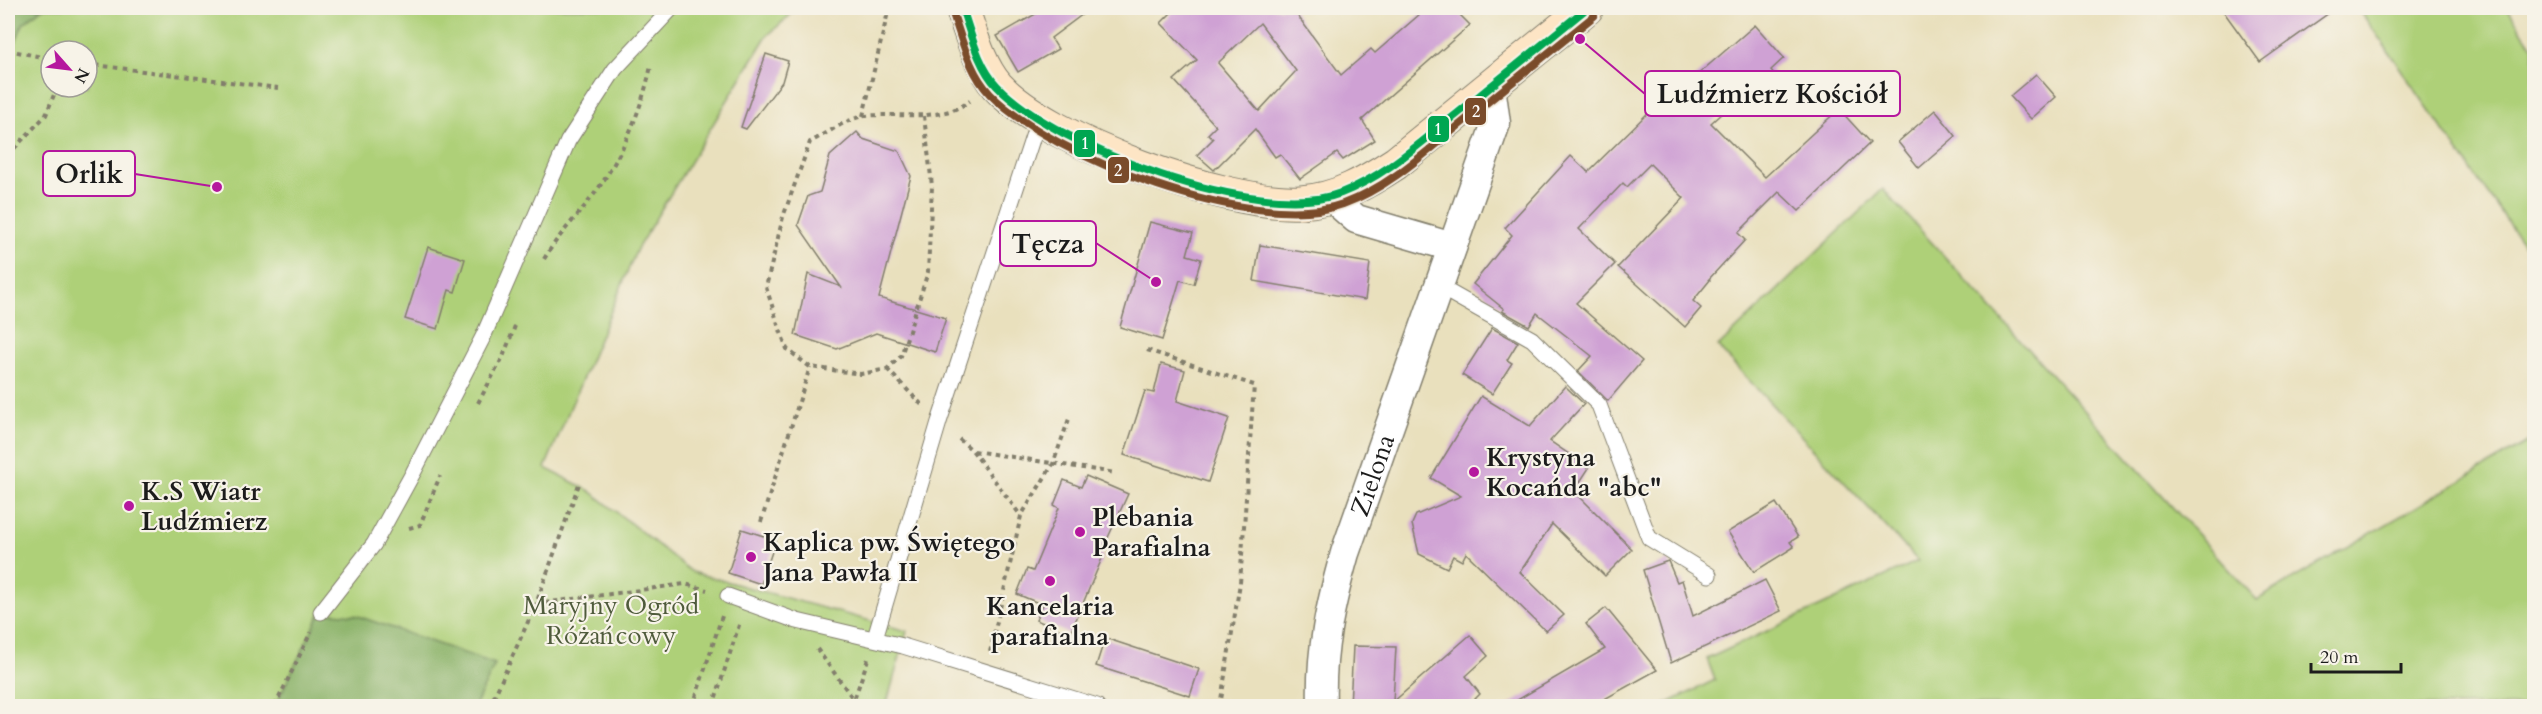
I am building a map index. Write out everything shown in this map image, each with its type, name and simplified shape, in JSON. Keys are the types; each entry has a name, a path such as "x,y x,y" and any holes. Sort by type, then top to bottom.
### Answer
{"street":[{"path":"962,8 978,52 995,84 1011,99 1038,118 1084,143 1226,195 1267,202 1303,202 1331,197 1367,182 1396,163 1587,8"},
{"name":"Zielona","path":"1322,706 1321,666 1330,606 1345,553 1496,123 1491,86"},
{"path":"1331,197 1356,219 1452,247"}],"lane":[{"path":"321,612 374,544 386,523 483,337 568,141 615,69 672,8"},
{"path":"875,638 939,422 1038,118"},
{"path":"1438,286 1532,339 1599,405 1649,538 1709,575"},
{"path":"728,596 797,621 875,638 1097,706"}],"path":[{"path":"863,116 889,8"},
{"path":"542,262 560,232 593,196 615,159 642,104 652,61 652,29"},
{"path":"8,50 39,56"},
{"path":"99,66 278,88"},
{"path":"924,116 933,186 928,273 901,356 887,369 861,374 810,367 787,349 766,287 783,217 810,142 863,116 924,116 957,110 995,84"},
{"path":"8,155 46,115 52,99"},
{"path":"475,408 503,357 520,315"},
{"path":"1148,350 1254,385 1240,583 1220,706"},
{"path":"760,522 810,367"},
{"path":"986,671 1021,516 1053,464 1070,416"},
{"path":"972,450 1115,473"},
{"path":"386,523 411,528 420,525 443,468"},
{"path":"490,706 536,604 579,484"},
{"path":"536,604 685,584 728,596 693,706"},
{"path":"713,706 747,602"},
{"path":"275,706 321,612"},
{"path":"797,621 854,700"},
{"path":"852,706 875,638"}],"green space":[{"path":"8,8 42,8 23,24 8,59"},
{"name":"Maryjny Ogród Różańcowy","path":"42,8 798,8 766,37 637,249 545,468 590,491 692,572 907,631 886,706 475,706 494,664 282,706 8,706 8,59 23,24"},
{"path":"2358,8 2507,8 2534,48 2534,260"},
{"path":"1883,189 2257,600 2534,438 2534,706 1662,706 1715,680 1707,659 1918,561 1718,347"},
{"path":"321,612 355,615 495,664 475,706 275,706"}],"building":[{"path":"1046,8 1091,8 1051,38 1058,49 1018,72 997,36"},
{"path":"1176,8 1292,8 1341,75 1371,49 1375,53 1427,8 1453,8 1470,25 1362,120 1375,140 1343,160 1337,153 1300,179 1280,154 1275,157 1255,129 1214,170 1197,155 1213,139 1208,134 1216,126 1174,80 1197,60 1161,23","holes":["1260,23 1296,71 1259,111 1218,63"]},
{"path":"2221,8 2336,8 2260,62"},
{"path":"1755,25 1784,58 1771,70 1775,75 1751,96 1746,91 1711,123 1765,177 1839,109 1870,143 1799,211 1779,192 1738,233 1745,240 1709,279 1693,301 1701,308 1685,327 1618,267 1684,198 1650,164 1627,187 1623,183 1579,229 1615,264 1576,303 1642,361 1608,401 1578,371 1592,356 1537,313 1529,326 1502,311 1504,309 1473,284 1512,235 1505,228 1571,156 1588,172 1657,104 1660,107"},
{"path":"766,54 788,61 782,82 746,129 741,127"},
{"path":"2036,74 2056,97 2031,119 2010,96"},
{"path":"1935,110 1956,136 1919,168 1898,142"},
{"path":"857,132 863,139 899,151 911,176 879,298 946,318 935,352 876,333 837,349 795,335 808,274 841,287 798,225 808,196 820,192 830,156"},
{"path":"1150,222 1193,233 1187,255 1201,259 1194,284 1180,280 1162,340 1120,327"},
{"path":"1260,245 1370,263 1365,300 1254,281"},
{"path":"428,247 465,259 455,292 449,290 438,329 405,319"},
{"path":"1492,328 1518,342 1507,360 1512,363 1492,394 1462,375"},
{"path":"1161,364 1185,370 1177,401 1229,418 1208,482 1124,455 1145,391 1154,393"},
{"path":"1565,386 1584,404 1550,441 1589,468 1574,491 1632,549 1605,576 1552,524 1520,572 1564,615 1546,631 1466,553 1462,561 1453,556 1447,568 1419,554 1412,524 1416,515 1461,496 1431,478 1481,396 1530,426"},
{"name":"Plebania Parafialna","path":"1086,476 1128,494 1100,555 1103,556 1070,634 1036,620 1043,605 1017,594 1027,569 1033,571 1059,508 1054,505 1064,480 1081,487"},
{"path":"1776,503 1798,537 1790,542 1794,547 1754,572 1728,532"},
{"name":"Kaplica pw. Świętego Jana Pawła II","path":"742,529 776,540 761,584 728,573"},
{"path":"1668,561 1677,582 1682,580 1693,616 1765,580 1781,611 1671,663 1643,570"},
{"path":"1606,608 1657,670 1592,706 1507,706 1605,649 1586,624"},
{"path":"1470,635 1488,656 1466,676 1480,694 1468,706 1350,706 1353,646 1396,647 1393,702"},
{"path":"1105,638 1199,669 1190,696 1096,666"}],"transit line":[{"name":"1","path":"962,8 976,49 990,78 1025,110 1064,133 1110,156 1160,175 1212,190 1261,198 1305,200 1341,193 1372,178 1402,158 1587,8"},
{"name":"2","path":"952,11 967,55 977,76 990,94 1019,118 1059,143 1157,185 1209,200 1260,209 1305,211 1343,204 1391,179 1594,16"}],"place":[{"name":"Ludźmierz Kościół","path":"1580,39"},
{"name":"Orlik","path":"217,187"},
{"name":"Tęcza","path":"1156,282"},
{"name":"Krystyna Kocańda \"abc\"","path":"1474,472"},
{"name":"K.S Wiatr Ludźmierz","path":"129,506"},
{"name":"Plebania Parafialna","path":"1080,532"},
{"name":"Kaplica pw. Świętego Jana Pawła II","path":"751,557"},
{"name":"Kancelaria parafialna","path":"1050,581"}]}
